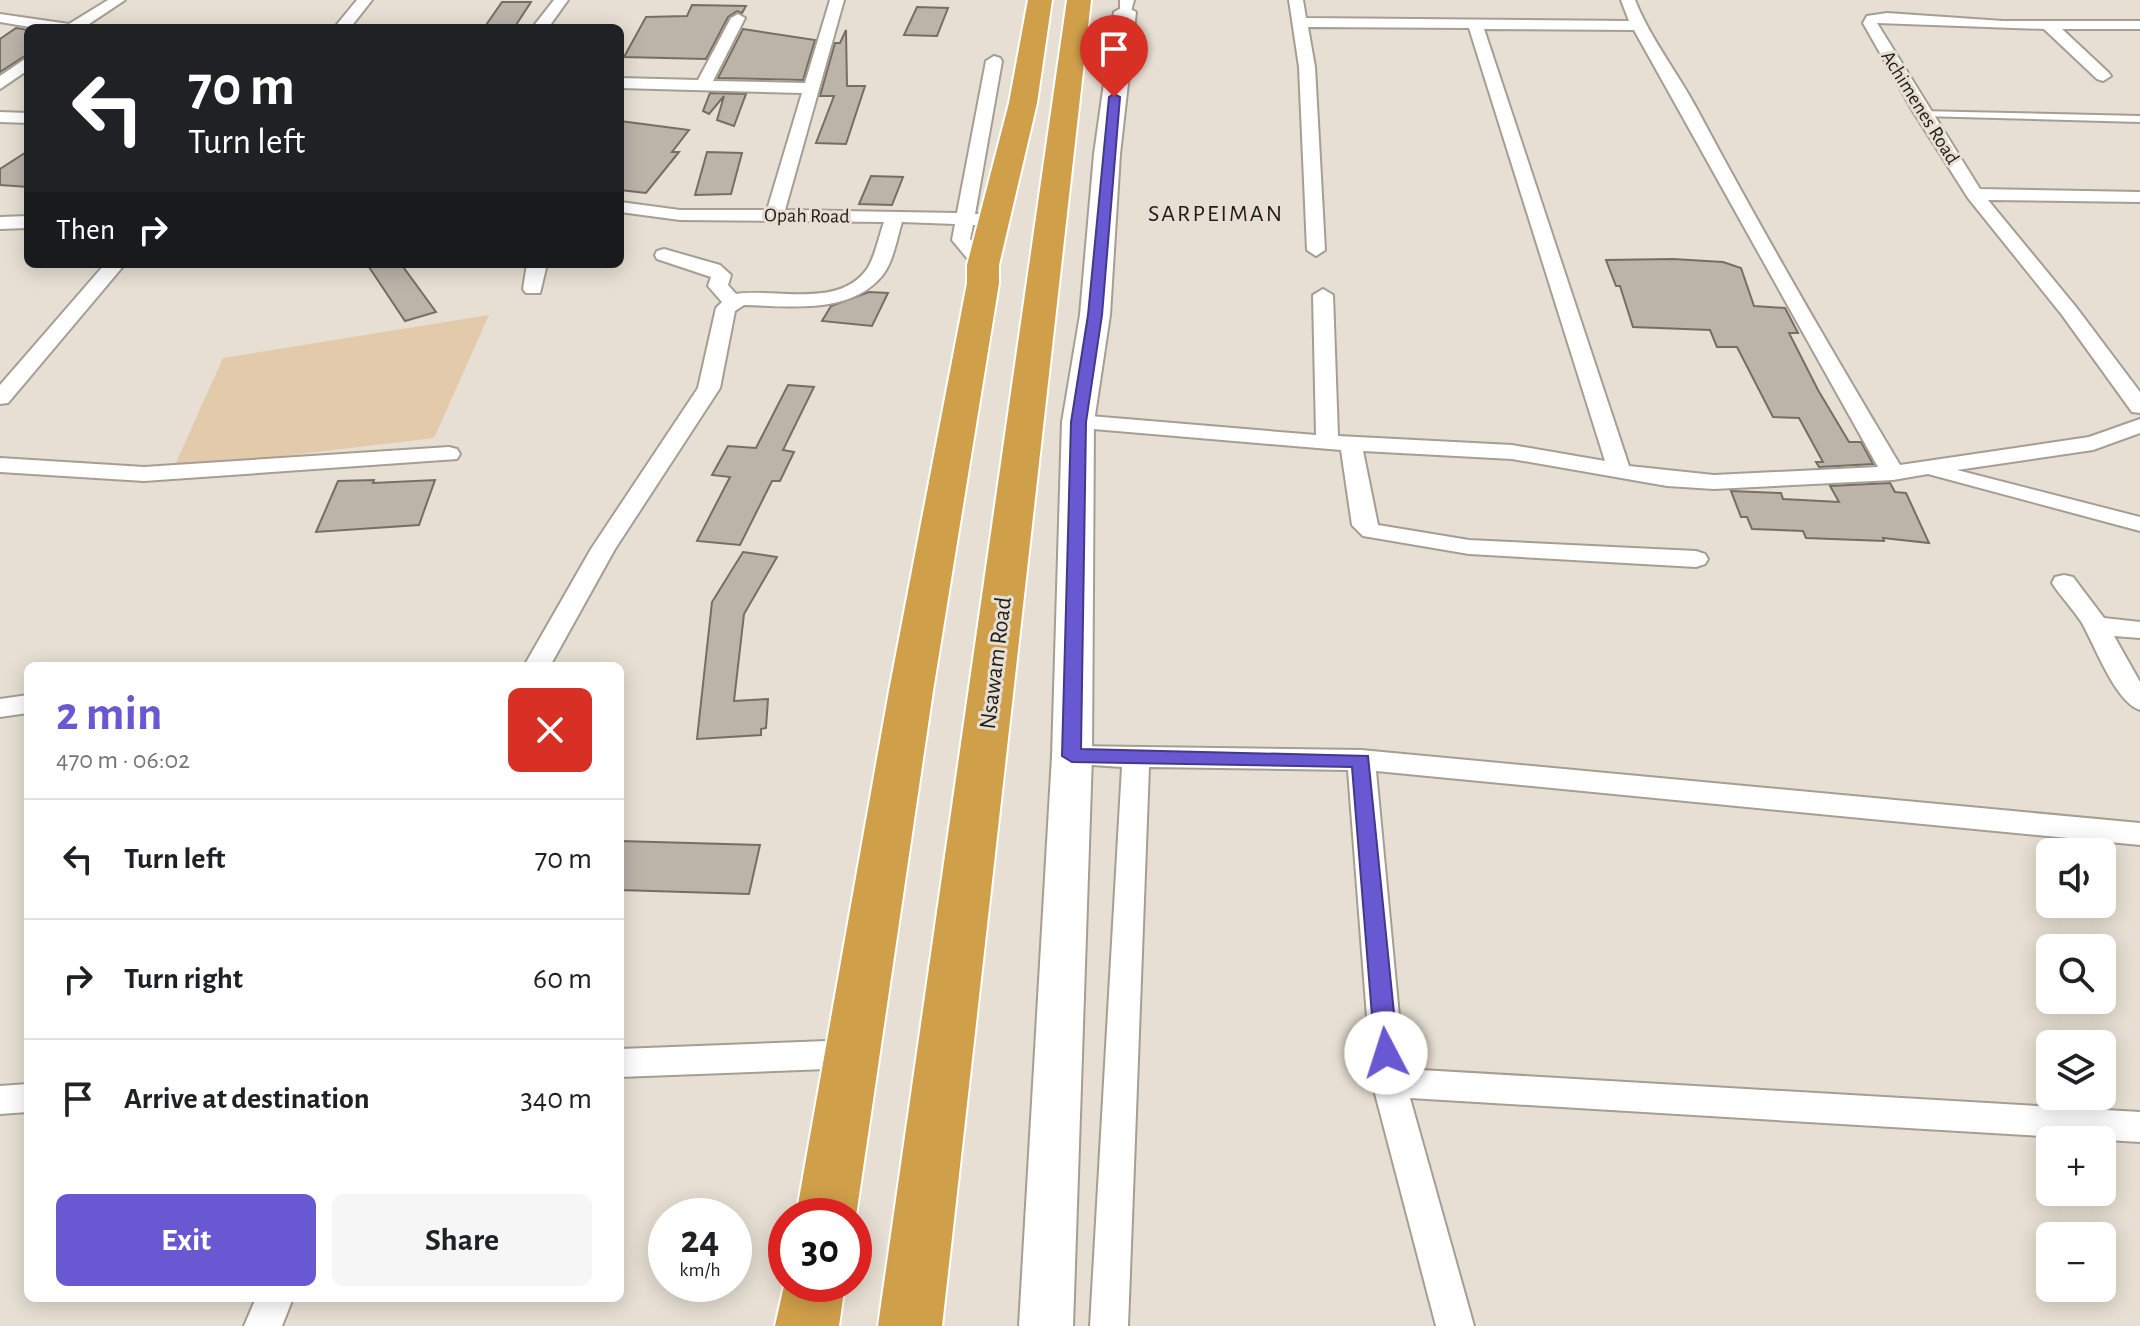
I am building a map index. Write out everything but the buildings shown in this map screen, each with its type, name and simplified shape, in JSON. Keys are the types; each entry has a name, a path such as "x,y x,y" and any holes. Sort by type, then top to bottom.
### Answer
{"highway":[{"path":"829,1198 911,691 983,283 982,235 1023,103 1040,0"},
{"name":"Nsawam Road","path":"910,1326 1079,0"},
{"path":"807,1326 811,1302"}],"main road":[{"path":"1046,1326 1072,756 1078,422 1095,315 1107,154 1126,6"}],"street":[{"path":"79,24 118,0"},
{"path":"345,24 365,0"},
{"path":"543,24 561,0"},
{"path":"775,214 809,88 837,0"},
{"path":"1296,0 1307,67 1316,250"},
{"path":"1628,0 1637,26 1672,79 1753,234 1893,473"},
{"path":"0,18 40,24"},
{"path":"703,85 738,18"},
{"name":"Achimenes Road","path":"2140,25 1872,19 1870,23 1974,194 2069,311 2140,407"},
{"path":"1302,22 1637,26"},
{"path":"1475,24 1619,470"},
{"path":"2047,24 2103,76"},
{"path":"982,235 994,61"},
{"path":"0,84 24,65"},
{"path":"624,83 809,88"},
{"path":"0,117 24,118"},
{"path":"1974,194 2140,197"},
{"name":"Opah Road","path":"624,208 680,215 895,217 982,235"},
{"path":"539,662 603,549 709,388 726,308 733,303 753,299 819,301 856,287 875,272 895,217"},
{"path":"0,223 24,222"},
{"path":"664,255 713,269 721,275 718,286 733,303"},
{"path":"0,398 112,268"},
{"path":"533,289 536,268"},
{"path":"1323,295 1339,443 1364,525 1371,531 1469,547 1696,559"},
{"path":"0,370 27,368"},
{"path":"1078,422 1339,443 1512,452 1667,479 1714,482 1893,473 2093,443 2140,426"},
{"path":"0,465 144,474 449,454"},
{"path":"1926,468 2140,524"},
{"path":"2064,583 2096,626 2140,701"},
{"path":"2096,626 2140,630"},
{"path":"0,708 24,705"},
{"path":"1072,756 1361,760 2140,834"},
{"path":"1109,1326 1136,757"},
{"path":"1361,760 1389,1082 1455,1326"},
{"path":"624,1063 853,1054"},
{"path":"1389,1082 2140,1127"},
{"path":"0,1100 24,1098"},
{"path":"263,1326 273,1302"}],"lane":[{"path":"1922,113 2140,119"}],"shaded area":[{"path":"489,315 434,438 173,469 223,358"}],"district":[{"name":"SARPEIMAN","path":"1216,213"}],"route":[{"path":"1114,97 1095,315 1078,422 1072,756 1361,760 1386,1053"}]}
